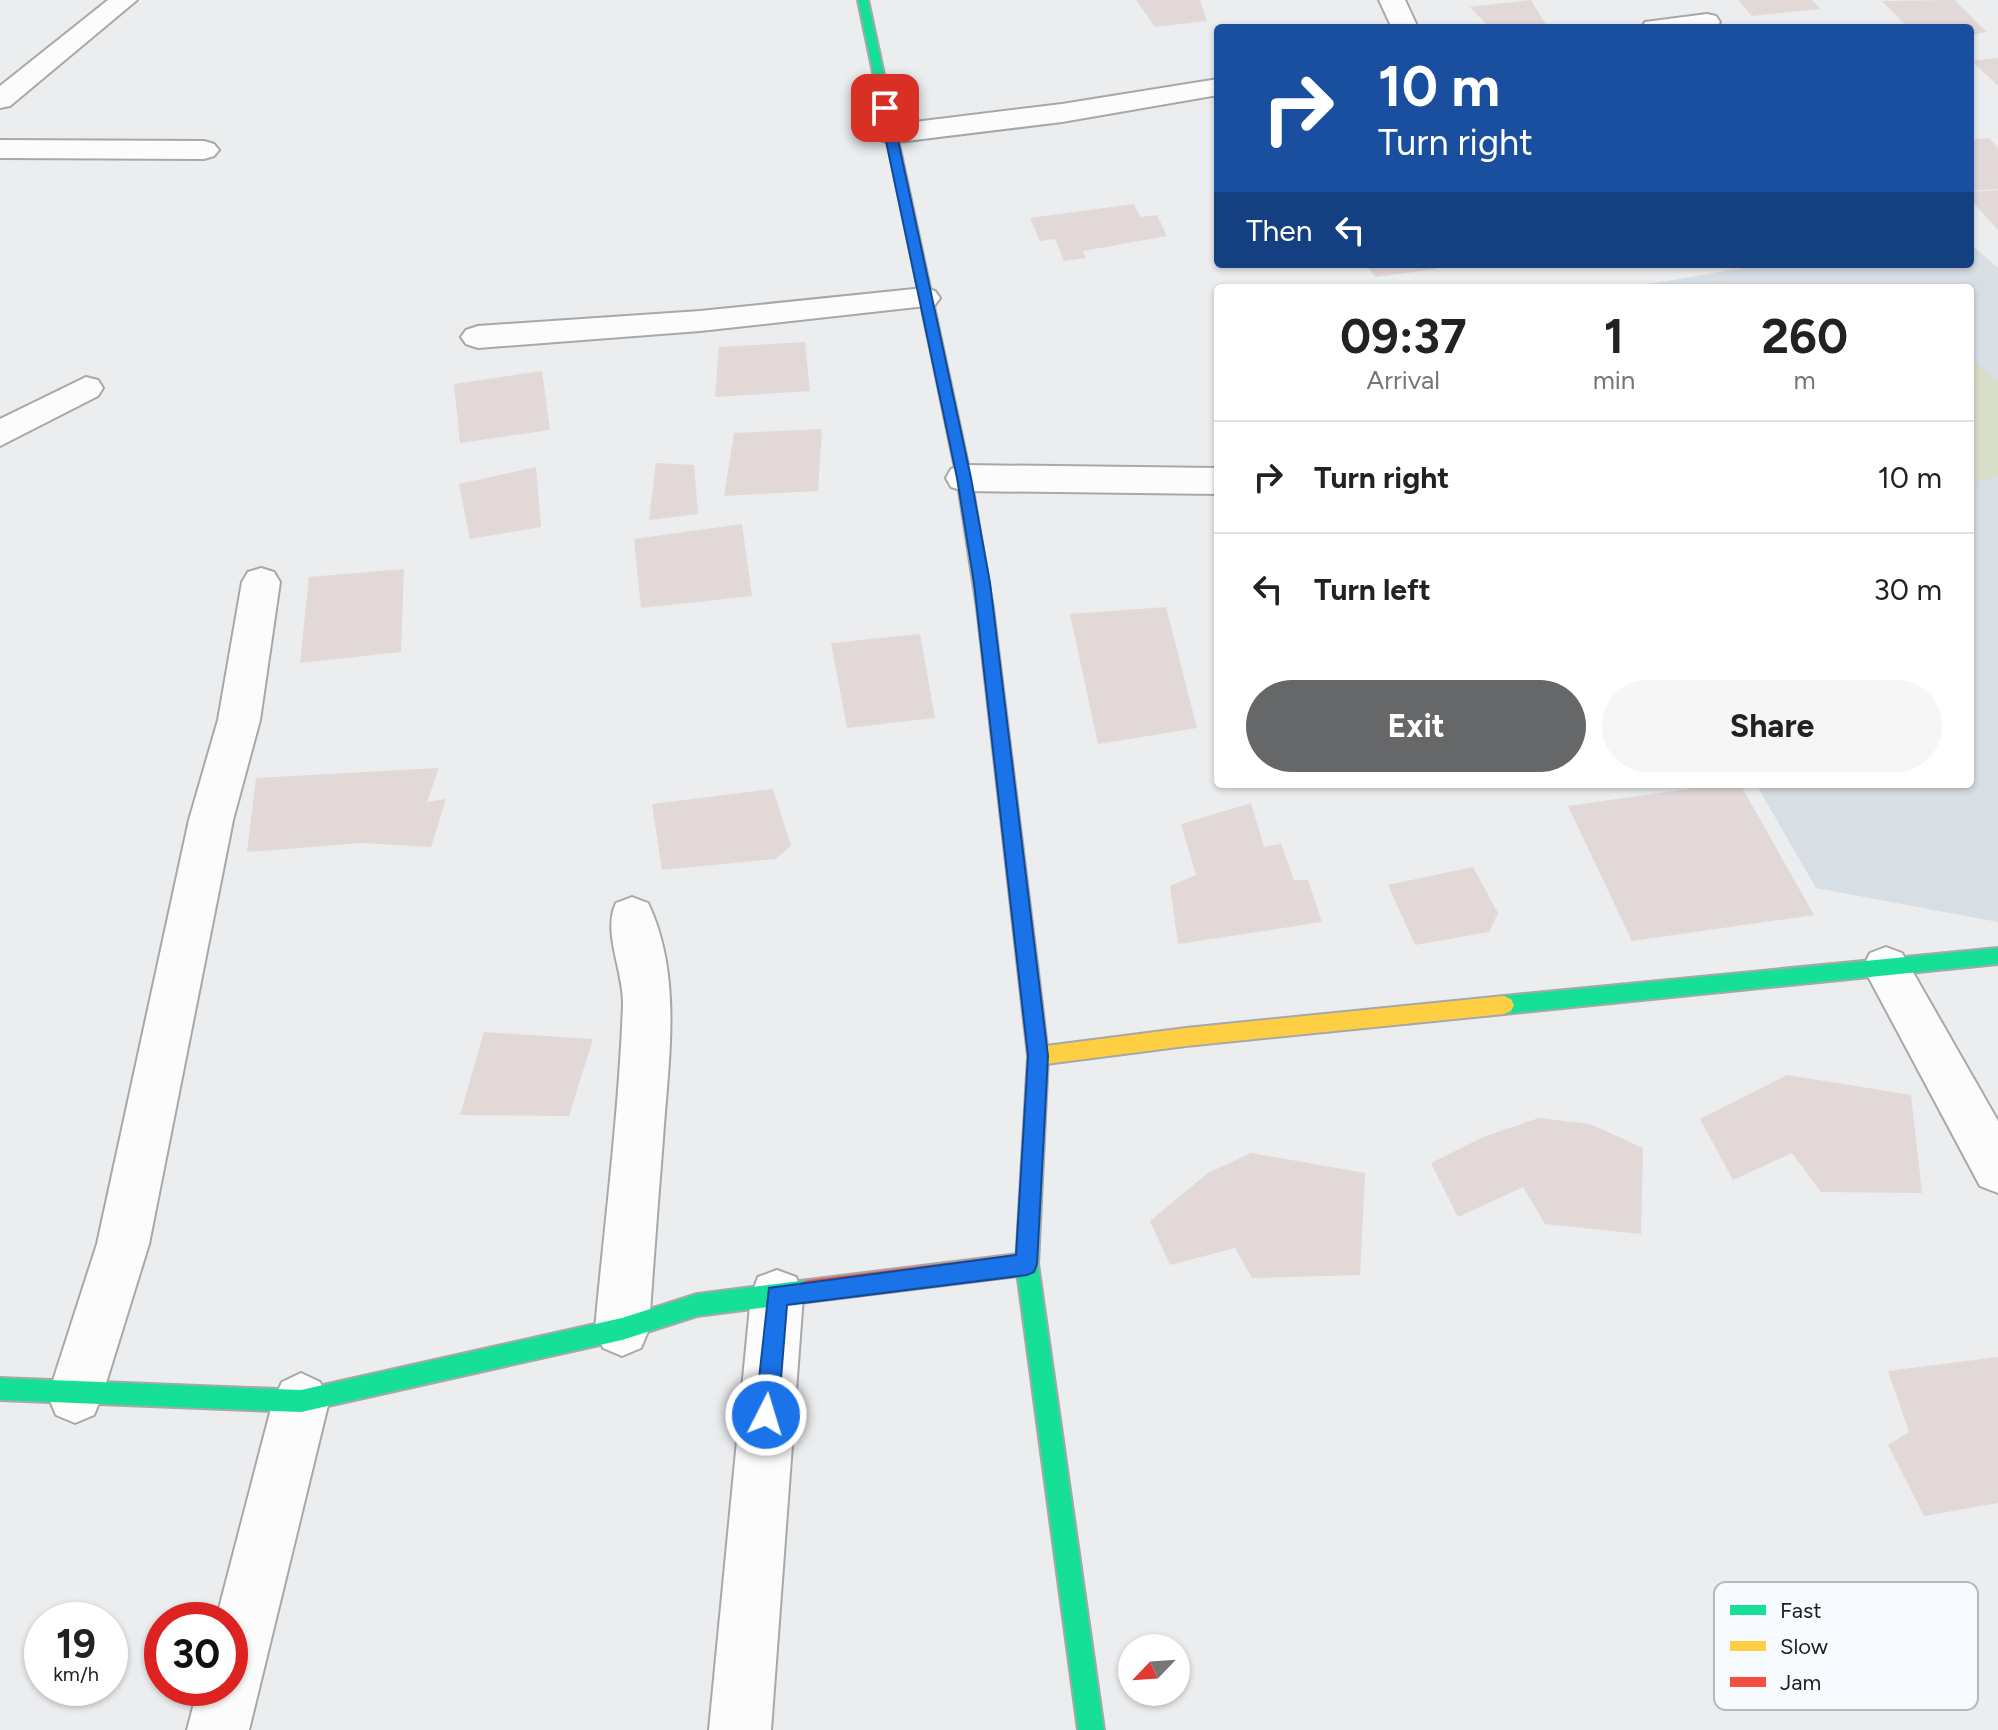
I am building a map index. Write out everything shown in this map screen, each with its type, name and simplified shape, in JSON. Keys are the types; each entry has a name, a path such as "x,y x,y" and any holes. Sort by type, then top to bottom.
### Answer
{"street":[{"path":"0,100 124,0"},
{"path":"863,0 964,478 982,583 1038,1056 1027,1264 1091,1730"},
{"path":"1392,0 1403,24"},
{"path":"1689,24 1707,22"},
{"path":"890,134 1062,113 1214,88"},
{"path":"0,149 204,150"},
{"path":"478,337 700,321 924,298"},
{"path":"0,434 86,388"},
{"path":"964,478 1161,483 1214,481"},
{"path":"75,1396 123,1244 211,820 239,720 261,582"},
{"path":"622,1329 647,1000 632,917"},
{"path":"1038,1056 1186,1037 1998,956"},
{"path":"1886,967 1998,1169"},
{"path":"0,1389 75,1396 251,1396 301,1401 622,1329 697,1305 1027,1264"},
{"path":"740,1730 777,1296"},
{"path":"248,1610 301,1401"},
{"path":"218,1730 224,1706"}],"shaded area":[{"path":"1974,247 1998,268 1998,922 1816,888 1758,788 1974,788 1974,284 1650,284 1744,268 1974,268"}],"green space":[{"path":"1974,361 1998,382 1998,476 1974,483"}],"building":[{"path":"1136,0 1200,0 1207,21 1155,27"},
{"path":"1531,0 1546,24 1486,24 1470,7"},
{"path":"1738,0 1812,0 1820,9 1752,16"},
{"path":"1954,0 1987,32 1974,34 1974,24 1904,24 1882,1"},
{"path":"1998,58 1998,86 1974,63"},
{"path":"1989,138 1998,148 1998,189 1974,191 1974,140"},
{"path":"1998,190 1998,230 1974,203 1974,192"},
{"path":"1134,204 1140,217 1157,215 1167,236 1083,251 1086,258 1064,261 1055,239 1040,241 1030,218"},
{"path":"1369,268 1436,269 1375,277"},
{"path":"805,342 810,391 715,397 719,347"},
{"path":"542,371 550,430 460,443 454,384"},
{"path":"822,429 818,491 724,496 734,433"},
{"path":"656,463 694,465 698,514 649,520"},
{"path":"536,467 541,527 470,539 459,484"},
{"path":"742,524 752,596 641,608 634,539"},
{"path":"404,569 401,652 300,663 309,577"},
{"path":"1166,607 1197,728 1098,744 1070,614"},
{"path":"920,634 935,718 847,728 831,643"},
{"path":"439,768 427,802 446,799 431,847 362,843 247,852 256,778"},
{"path":"1695,788 1742,788 1814,915 1632,941 1568,806"},
{"path":"773,789 791,846 775,859 662,870 652,804"},
{"path":"1251,803 1264,847 1281,844 1294,880 1308,880 1322,922 1178,944 1170,886 1196,875 1181,824"},
{"path":"1473,867 1498,913 1489,932 1415,945 1388,885"},
{"path":"484,1032 593,1039 569,1116 460,1115"},
{"path":"1787,1075 1911,1095 1922,1193 1821,1192 1792,1153 1733,1180 1700,1119"},
{"path":"1539,1118 1590,1124 1643,1148 1641,1234 1545,1224 1523,1187 1458,1217 1431,1163 1483,1137"},
{"path":"1251,1153 1365,1173 1360,1275 1252,1278 1235,1248 1170,1265 1150,1221 1208,1173"},
{"path":"1998,1357 1998,1503 1924,1516 1888,1445 1909,1432 1888,1371"}],"traffic: fast":[{"path":"863,0 964,478 985,608"},
{"path":"1504,1005 1998,956"},
{"path":"1032,1004 1038,1056 1027,1264 1091,1730"},
{"path":"0,1389 301,1401 622,1329 697,1305 808,1291"}],"traffic: slow":[{"path":"985,608 1032,1004"},
{"path":"1038,1056 1186,1037 1504,1005"}],"traffic: jam":[{"path":"808,1291 1027,1264"}],"route":[{"path":"766,1415 777,1296 1027,1264 1038,1056 982,583 964,478 885,108"}]}
